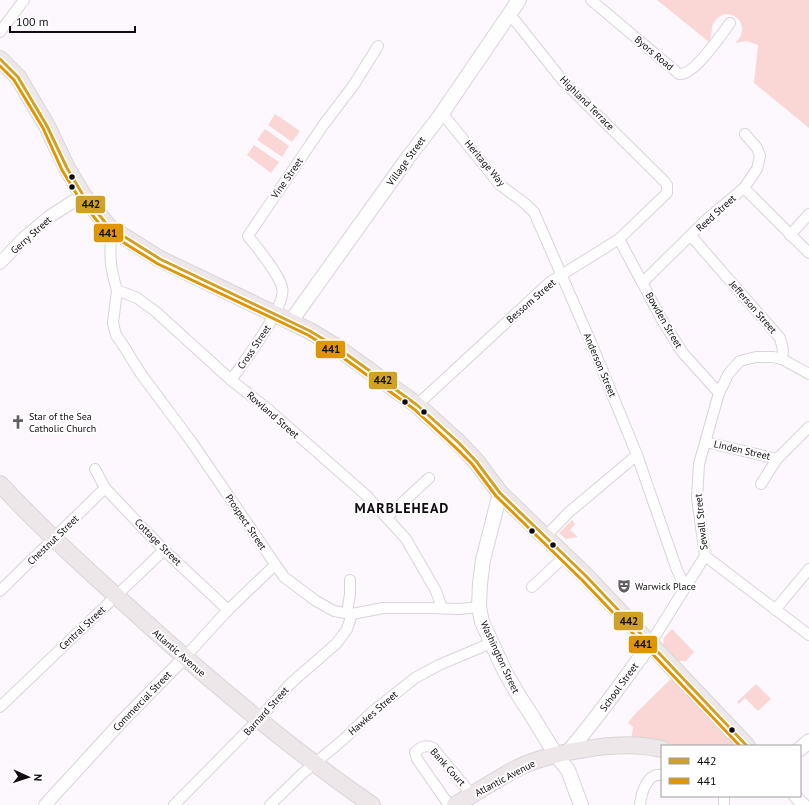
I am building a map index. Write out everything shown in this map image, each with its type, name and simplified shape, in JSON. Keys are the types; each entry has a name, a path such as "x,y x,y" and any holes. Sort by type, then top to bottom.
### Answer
{"main road":[{"name":"Village Street","path":"291,321 404,163 442,113 519,0"},
{"path":"0,59 18,77 47,126 67,168 83,195 102,220 112,230 160,259 310,331 338,348 417,405 459,443 476,461 500,493 565,556 745,745"},
{"name":"Atlantic Avenue","path":"0,484 54,539 184,658 315,763 372,805"},
{"name":"Washington Street","path":"500,493 483,560 479,607 482,622 491,643 519,696 532,716 561,754 581,805"},
{"name":"School Street","path":"561,754 585,732 650,644"},
{"path":"585,732 602,746"},
{"path":"801,748 809,741"},
{"name":"Atlantic Avenue","path":"455,805 525,765 542,758 602,746 637,746 661,750"}],"street":[{"path":"0,32 24,0"},
{"name":"Byors Road","path":"591,0 679,74 683,74 695,66 730,23"},
{"name":"Highland Terrace","path":"507,18 563,80 665,182 667,189"},
{"name":"Vine Street","path":"276,314 283,294 282,287 248,236 324,124 353,86 378,46"},
{"name":"Heritage Way","path":"442,113 500,185 522,200 534,212 562,275"},
{"name":"Reed Street","path":"643,282 708,218 744,188 757,169 760,156 757,148 745,134"},
{"path":"744,188 809,254"},
{"name":"Bessom Street","path":"417,405 550,282 619,239 667,193 667,189"},
{"name":"Gerry Street","path":"0,263 24,238 49,217 83,195"},
{"path":"790,234 809,214"},
{"path":"112,230 110,245 111,262 117,290"},
{"name":"Jefferson Street","path":"691,236 780,338 783,345 782,359"},
{"name":"Bowden Street","path":"619,239 662,320 682,352 719,393"},
{"name":"Anderson Street","path":"562,275 637,455 676,570 685,587"},
{"name":"Rowland Street","path":"117,290 137,298 155,311 231,380 269,410 367,496 406,539 436,591 442,608"},
{"name":"Prospect Street","path":"117,290 113,323 116,335 120,342 141,374 191,441 284,577 310,597 334,611 350,614 383,608 459,609 479,607"},
{"name":"Cross Street","path":"231,380 276,314"},
{"name":"Sewall Street","path":"782,359 773,357 756,357 740,361 729,372 719,393 700,464 697,498 705,556 809,635"},
{"path":"782,359 809,374"},
{"name":"Linden Street","path":"761,484 777,459 809,428"},
{"name":"Linden Street","path":"706,442 777,459"},
{"path":"545,537 568,513 637,455"},
{"name":"Cottage Street","path":"95,469 105,488 164,550 228,610"},
{"path":"387,517 429,478"},
{"name":"Chestnut Street","path":"0,591 105,488"},
{"name":"Central Street","path":"0,707 164,550"},
{"path":"532,587 565,556"},
{"name":"School Street","path":"650,644 705,556"},
{"name":"Commercial Street","path":"45,805 122,721 184,658 228,610 275,565"},
{"path":"775,610 809,569"},
{"name":"Barnard Street","path":"174,805 259,719 291,683 337,643 347,629 350,614 350,580"},
{"name":"Hawkes Street","path":"270,805 372,712 415,678 439,665 491,643"},
{"name":"Bank Court","path":"449,805 416,759 415,752 421,747 427,745 433,748 472,795"},
{"path":"640,805 641,796 650,778 658,774 661,775"},
{"path":"796,797 804,805"}],"shaded area":[{"path":"657,0 809,0 809,128 754,83 758,45 746,41 735,43 740,36 742,29 741,23 737,18 726,14 720,16 713,23 709,42"},
{"path":"275,114 300,131 292,142 268,125"},
{"path":"265,129 289,146 282,157 257,140"},
{"path":"254,145 279,162 271,173 247,155"},
{"path":"572,520 575,524 570,530 577,537 566,539 559,533"},
{"path":"672,629 694,652 686,661 678,661 663,645 664,637"},
{"path":"677,673 746,745 630,746 633,727 628,723 634,715"},
{"path":"756,684 771,699 758,711 745,698 739,704 737,702"}],"transit line":[{"name":"442","path":"0,59 18,77 47,126 67,168 83,195 109,227 160,259 310,331 338,348 417,405 459,443 476,461 500,493 586,576 746,745"},
{"name":"441","path":"0,66 14,80 43,128 62,170 79,198 105,231 158,264 308,335 335,352 414,409 472,464 496,496 582,580 739,745"}],"place":[{"name":"Star of the Sea Catholic Church","path":"18,422"},
{"name":"Warwick Place","path":"624,586"}],"district":[{"name":"MARBLEHEAD","path":"402,508"}]}
